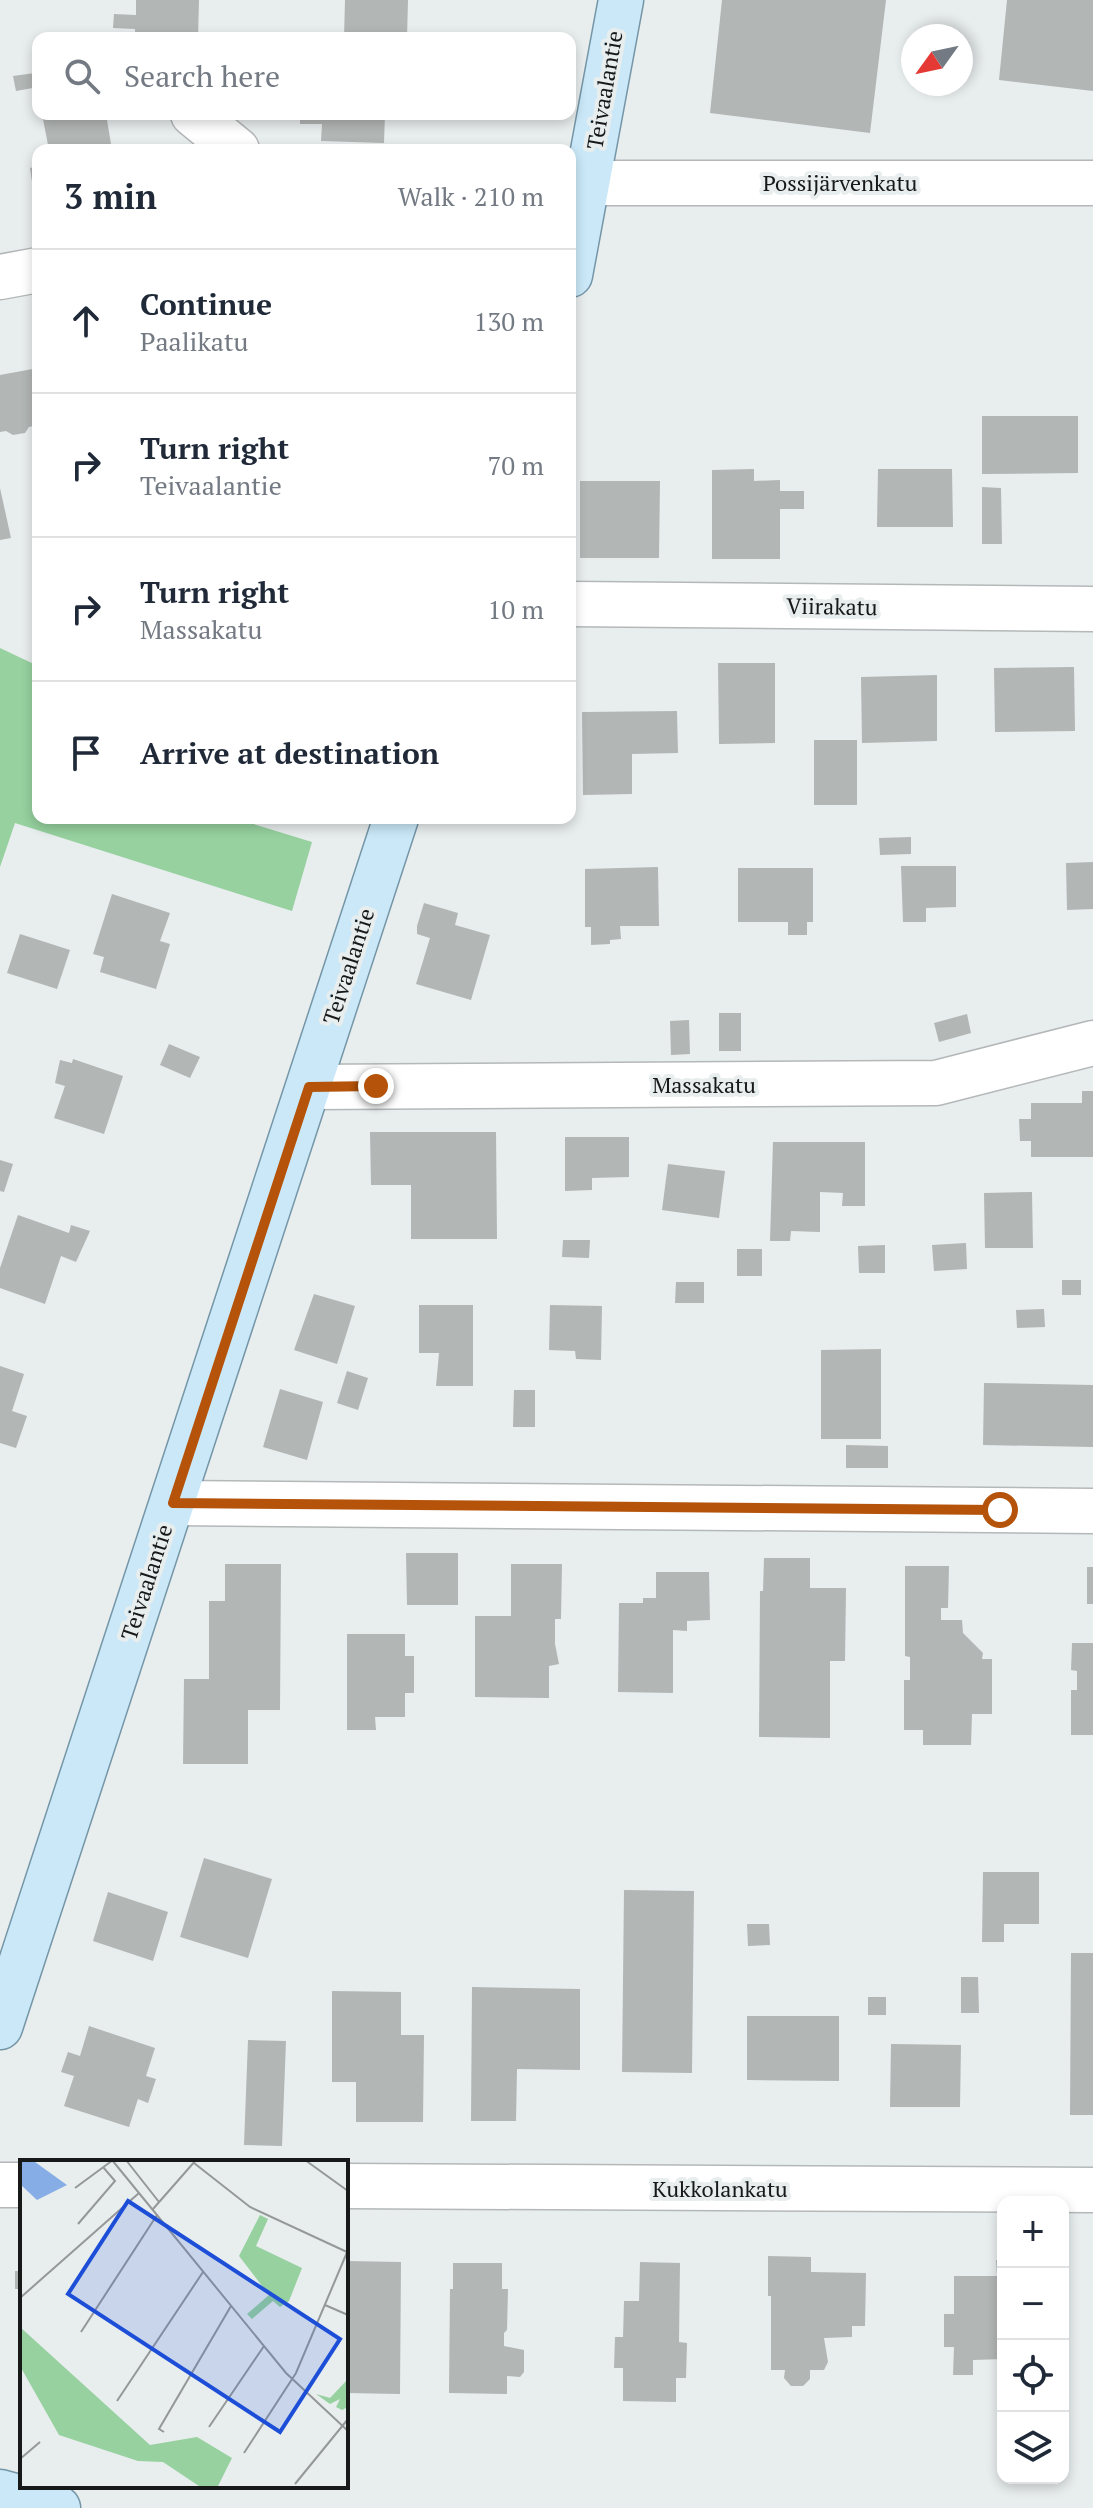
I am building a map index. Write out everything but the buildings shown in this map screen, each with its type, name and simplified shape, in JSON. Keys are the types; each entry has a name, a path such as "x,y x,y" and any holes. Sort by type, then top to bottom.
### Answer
{"main road":[{"name":"Teivaalantie","path":"576,214 579,183 621,0"},
{"name":"Teivaalantie","path":"0,2027 394,824"},
{"path":"0,2492 58,2508"}],"street":[{"path":"200,120 230,144"},
{"name":"Possijärvenkatu","path":"579,183 1093,183"},
{"path":"0,277 32,271"},
{"name":"Viirakatu","path":"576,604 1093,609"},
{"name":"Massakatu","path":"309,1087 936,1083 1093,1043"},
{"path":"173,1503 1093,1511"},
{"name":"Kukkolankatu","path":"348,2186 1093,2190"}],"green space":[{"path":"0,648 32,663 32,824 254,824 312,842 292,911 15,823 0,867"}],"route":[{"path":"376,1086 309,1087 173,1503 1000,1510"}]}
